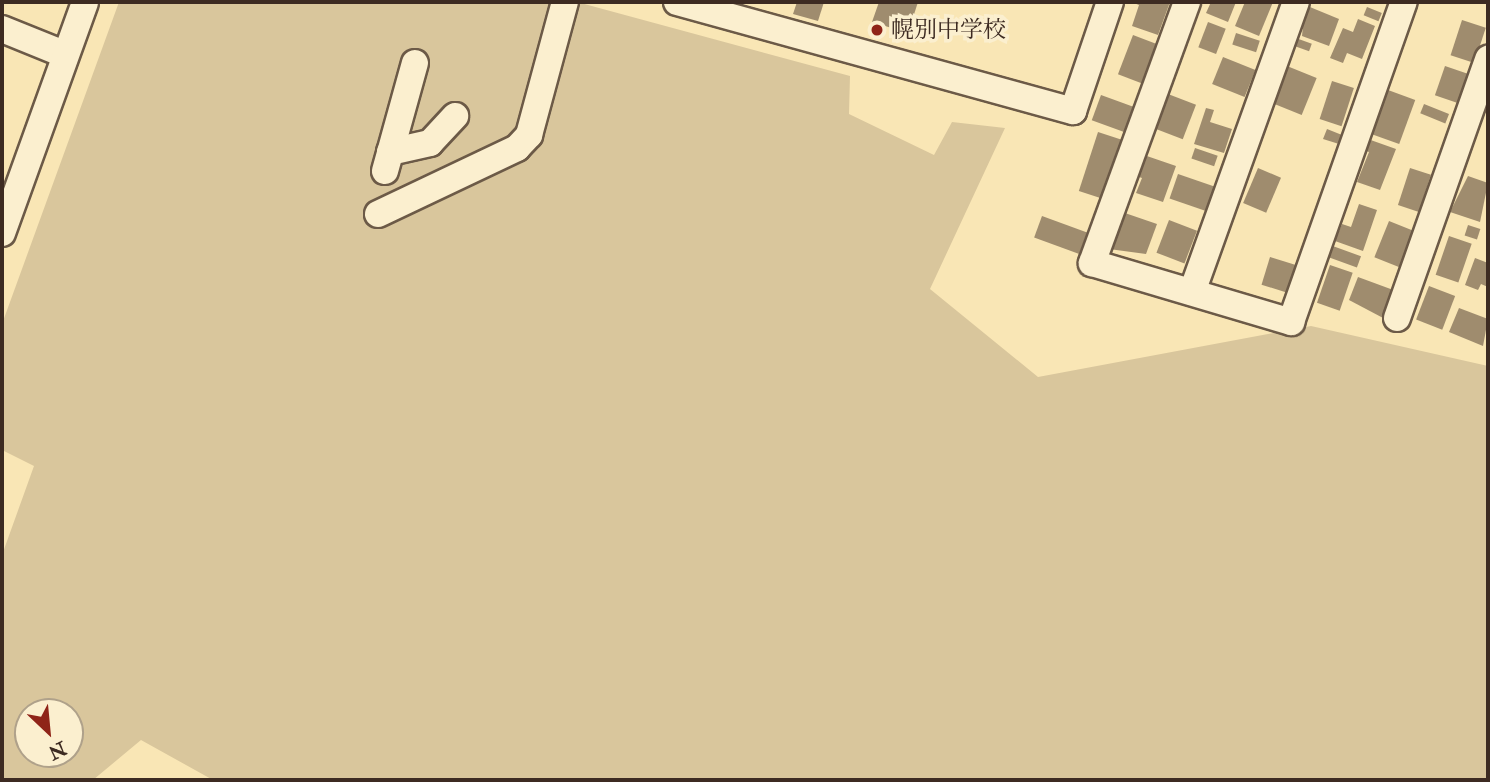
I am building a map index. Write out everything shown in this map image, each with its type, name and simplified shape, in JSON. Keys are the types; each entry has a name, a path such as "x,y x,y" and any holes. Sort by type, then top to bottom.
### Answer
{"street":[{"path":"2,233 64,54 85,2"},
{"path":"378,214 517,148 529,135 565,2"},
{"path":"677,2 1073,111 1110,2"},
{"path":"1187,2 1092,263 1291,322 1404,2"},
{"path":"1192,292 1296,2"},
{"path":"2,29 64,54"},
{"path":"1397,318 1488,59"},
{"path":"415,63 387,162 430,143 455,116"}],"shaded area":[{"path":"119,2 577,2 850,76 849,114 934,155 952,122 1005,128 930,289 1038,377 1311,326 1488,366 1488,780 213,780 141,740 93,780 2,780 2,555 34,466 2,450 2,324"}],"building":[{"path":"797,2 824,2 818,21 793,14"},
{"path":"879,2 918,2 908,33 872,22"},
{"path":"1131,2 1170,2 1158,35 1132,26 1139,5"},
{"path":"1211,2 1236,2 1228,22 1206,13"},
{"path":"1245,2 1273,2 1259,36 1235,26"},
{"path":"1305,5 1339,19 1329,46 1302,36"},
{"path":"1367,7 1382,13 1378,21 1364,15"},
{"path":"1358,19 1375,26 1362,59 1347,53 1343,63 1330,58 1343,28 1353,32"},
{"path":"1462,20 1486,28 1474,63 1451,55"},
{"path":"1208,22 1226,29 1216,54 1198,47"},
{"path":"1236,33 1260,41 1256,52 1232,44"},
{"path":"1133,35 1157,44 1142,84 1118,74"},
{"path":"1293,37 1312,44 1309,51 1290,45"},
{"path":"1223,57 1255,70 1245,97 1212,84"},
{"path":"1287,66 1317,78 1302,115 1272,103"},
{"path":"1445,66 1468,74 1458,103 1435,95"},
{"path":"1332,81 1354,88 1342,126 1320,119"},
{"path":"1388,90 1415,100 1399,144 1372,134"},
{"path":"1168,94 1196,105 1183,139 1155,129"},
{"path":"1101,95 1137,108 1127,133 1092,120"},
{"path":"1424,104 1449,114 1445,123 1420,113"},
{"path":"1206,108 1214,110 1210,122 1232,129 1224,153 1194,144"},
{"path":"1327,129 1342,135 1339,144 1323,139"},
{"path":"1098,132 1122,140 1103,199 1079,191"},
{"path":"1365,138 1396,149 1380,190 1357,182 1369,152 1360,149"},
{"path":"1195,148 1218,156 1214,166 1191,158"},
{"path":"1141,154 1176,166 1163,202 1136,193 1142,178 1133,175"},
{"path":"1258,168 1281,178 1266,213 1243,203"},
{"path":"1410,168 1431,175 1419,212 1398,205"},
{"path":"1178,174 1216,187 1207,212 1170,199"},
{"path":"1468,176 1488,183 1480,222 1450,212"},
{"path":"1359,204 1377,210 1363,251 1335,241 1342,224 1351,227"},
{"path":"1122,212 1157,224 1146,254 1109,249"},
{"path":"1042,216 1087,232 1079,254 1034,238"},
{"path":"1169,220 1197,231 1184,263 1156,253"},
{"path":"1389,221 1414,231 1399,267 1374,257"},
{"path":"1468,225 1480,229 1477,239 1465,235"},
{"path":"1449,236 1472,244 1458,283 1436,275"},
{"path":"1330,245 1361,256 1357,268 1326,256"},
{"path":"1270,257 1296,265 1287,293 1262,285"},
{"path":"1475,258 1488,263 1488,287 1481,284 1478,290 1465,285"},
{"path":"1330,265 1353,273 1340,311 1317,303"},
{"path":"1358,277 1396,291 1385,319 1349,300"},
{"path":"1429,286 1455,296 1442,330 1416,320"},
{"path":"1459,308 1488,319 1483,346 1449,332"}],"place":[{"name":"幌別中学校","path":"877,30"}]}
